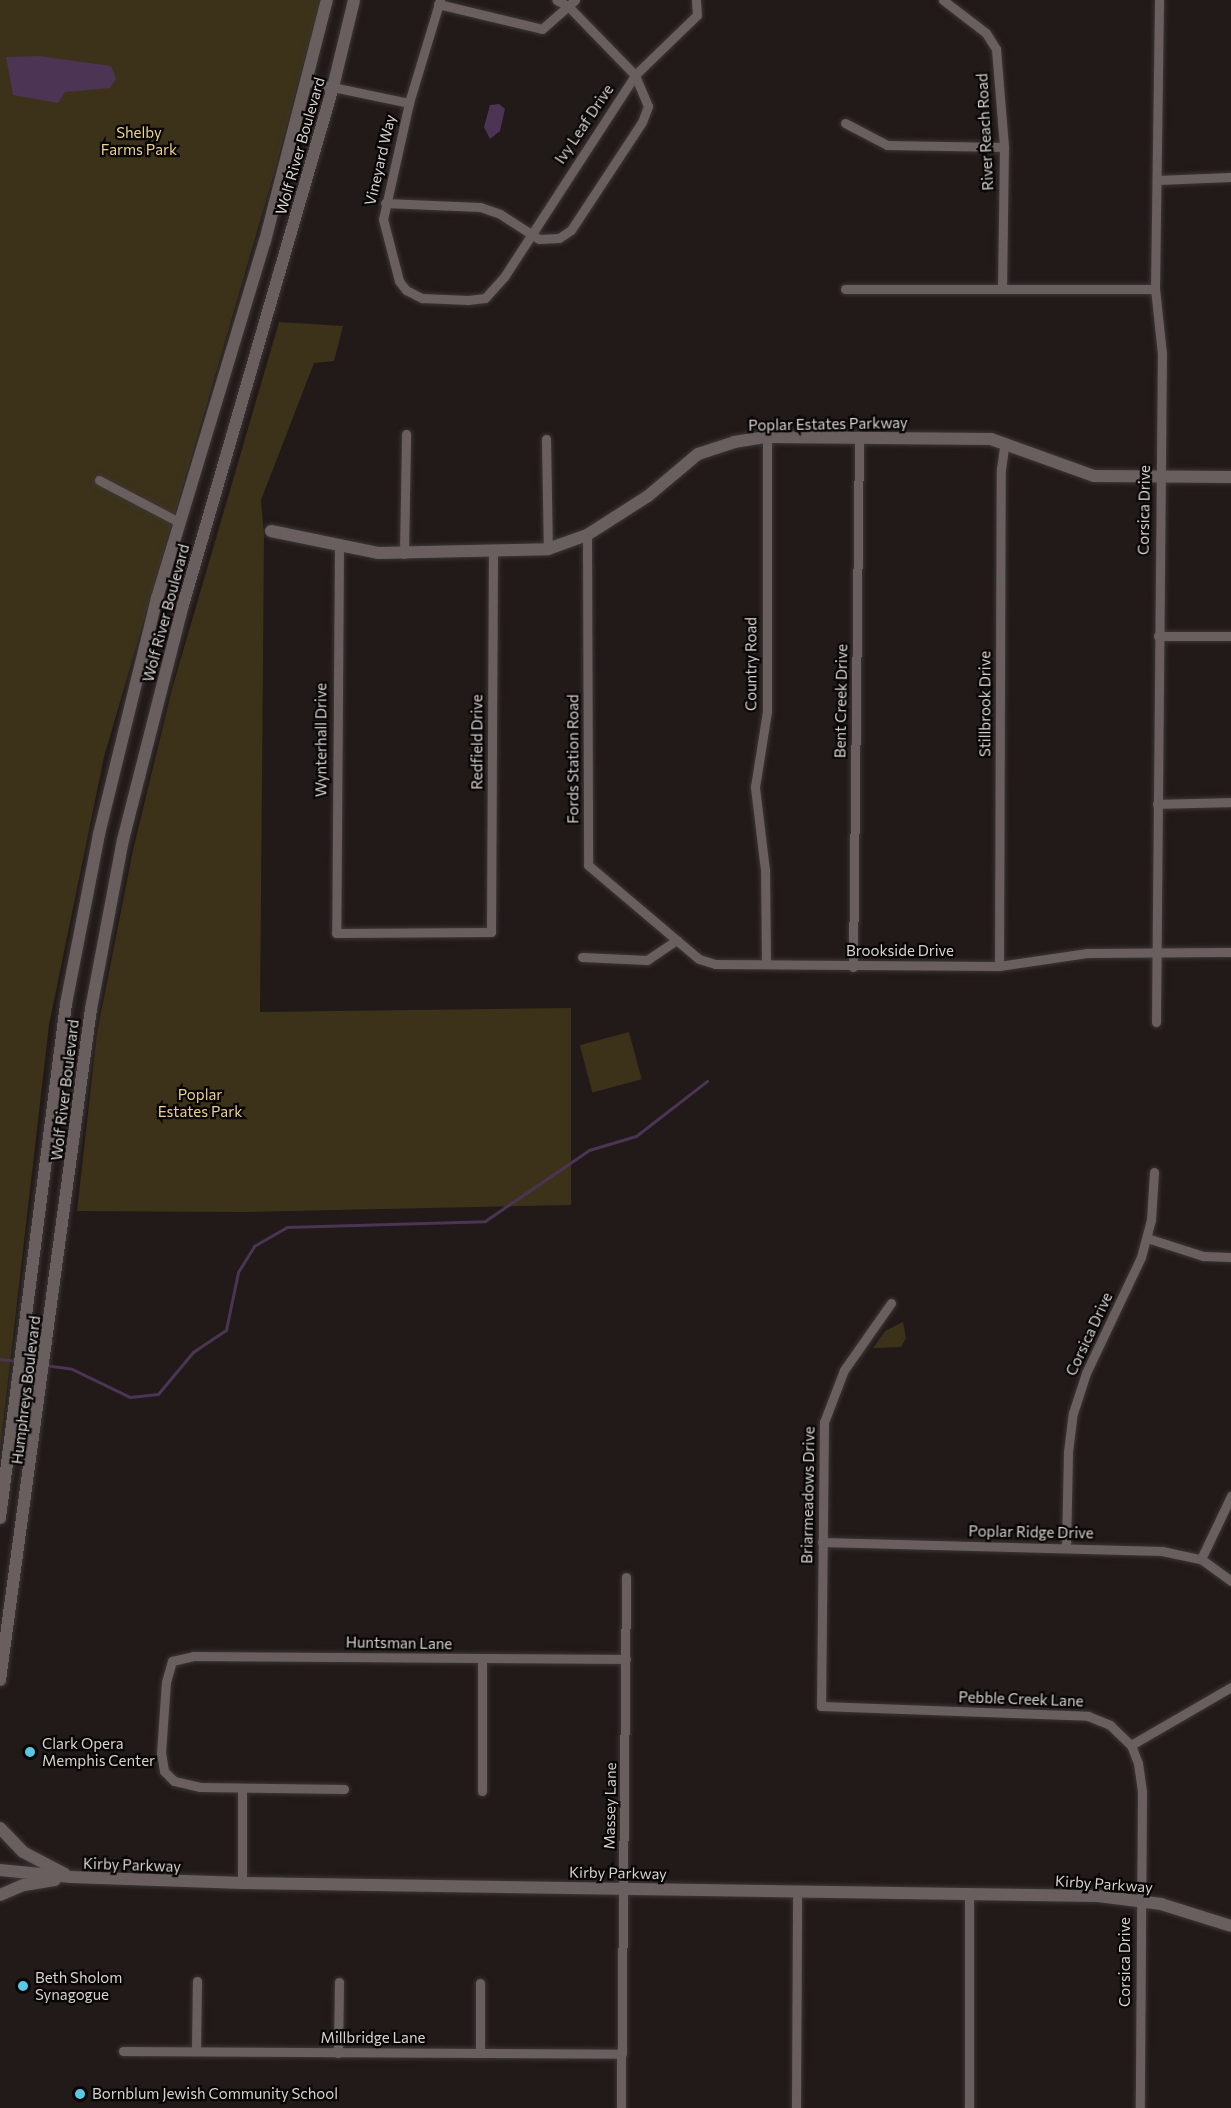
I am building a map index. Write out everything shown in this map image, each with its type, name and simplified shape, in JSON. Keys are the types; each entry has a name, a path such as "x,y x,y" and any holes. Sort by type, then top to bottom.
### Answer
{"main road":[{"name":"Wolf River Boulevard","path":"36,1242 66,1004 99,834 179,522 265,241 309,82 327,0"},
{"name":"Wolf River Boulevard","path":"60,1246 91,1009 123,840 183,605 333,87 354,0"},
{"name":"Poplar Estates Parkway","path":"271,531 339,548 404,554 548,549 587,535 648,496 698,454 767,437 860,437 1005,442 1079,473 1160,477 1231,477"},
{"name":"Humphreys Boulevard","path":"0,1518 36,1242"},
{"name":"Humphreys Boulevard","path":"0,1680 60,1246"},
{"path":"0,1828 23,1852 71,1877"},
{"name":"Kirby Parkway","path":"0,1870 71,1877 242,1883 624,1887 1140,1900 1182,1909 1231,1926"},
{"path":"0,1895 24,1885 71,1877"}],"street":[{"path":"385,203 480,207 500,214 529,234 550,240 577,224 646,115 646,96 635,75 571,3 556,0"},
{"name":"Ivy Leaf Drive","path":"504,277 529,234 635,75 697,15 696,0"},
{"name":"River Reach Road","path":"943,0 986,33 996,49 1004,147 1002,286"},
{"name":"Corsica Drive","path":"1156,1022 1162,354 1155,289 1159,0"},
{"path":"439,2 542,29 571,3"},
{"name":"Vineyard Way","path":"439,2 409,103 383,219 402,286 412,294 433,300 485,298 504,277"},
{"path":"309,82 409,103"},
{"path":"845,123 887,145 1004,147"},
{"path":"1157,180 1231,177"},
{"path":"845,289 1002,286 1155,289"},
{"path":"404,554 406,434"},
{"name":"Country Road","path":"766,962 765,870 755,779 767,711 767,437"},
{"name":"Bent Creek Drive","path":"853,967 860,437"},
{"path":"546,439 548,549"},
{"name":"Stillbrook Drive","path":"999,966 1001,481 1005,442"},
{"path":"99,480 179,522"},
{"name":"Fords Station Road","path":"587,535 588,865 677,940"},
{"name":"Wynterhall Drive","path":"339,548 336,933 491,932"},
{"name":"Redfield Drive","path":"491,932 493,552"},
{"path":"1158,636 1231,636"},
{"path":"1157,804 1231,802"},
{"path":"582,957 647,960 677,940"},
{"name":"Brookside Drive","path":"677,940 705,962 766,962 853,967 999,966 1087,953 1231,951"},
{"name":"Corsica Drive","path":"1066,1548 1068,1452 1073,1413 1086,1373 1147,1238 1154,1172"},
{"path":"1147,1238 1196,1255 1231,1257"},
{"name":"Briarmeadows Drive","path":"821,1706 822,1452 828,1407 844,1370 891,1303"},
{"path":"1201,1560 1231,1496"},
{"name":"Poplar Ridge Drive","path":"822,1542 1162,1551 1201,1560 1231,1581"},
{"name":"Massey Lane","path":"621,2108 626,1577"},
{"name":"Huntsman Lane","path":"242,1788 181,1785 164,1771 161,1758 166,1682 172,1661 193,1656 626,1659"},
{"path":"482,1659 482,1791"},
{"path":"1131,1745 1231,1687"},
{"name":"Pebble Creek Lane","path":"821,1706 1088,1716 1110,1725 1131,1745"},
{"name":"Corsica Drive","path":"1131,1745 1141,1777 1140,2108"},
{"path":"242,1883 242,1788 344,1789"},
{"path":"796,2108 797,1892"},
{"path":"969,1894 969,2108"},
{"path":"196,2051 197,1981"},
{"path":"338,2052 339,1982"},
{"path":"480,1983 480,2053"},
{"name":"Millbridge Lane","path":"123,2051 622,2054"}],"green space":[{"name":"Shelby Farms Park","path":"0,0 320,0 277,163 104,757 49,1025 0,1450"},
{"name":"Poplar Estates Park","path":"279,322 343,326 334,361 314,363 261,500 264,537 260,1012 571,1008 571,1205 245,1212 77,1211 97,1033 133,850 172,689"},
{"path":"629,1032 642,1079 592,1093 580,1045"},
{"path":"903,1322 906,1338 901,1347 873,1348 885,1331"}],"shaded area":[{"path":"39,56 111,66 116,79 110,88 65,92 58,103 13,95 6,57"},
{"path":"499,104 505,109 500,131 490,139 484,127 490,105"}],"waterway":[{"path":"45,1365 72,1369 130,1397 158,1394 193,1352 226,1330 238,1272 254,1246 287,1227 485,1221 589,1150 636,1136 707,1081"},
{"path":"0,1359 17,1361"},
{"path":"24,1362 38,1364"}],"place":[{"name":"Clark Opera Memphis Center","path":"30,1752"},
{"name":"Beth Sholom Synagogue","path":"23,1986"},
{"name":"Bornblum Jewish Community School","path":"80,2094"}]}
